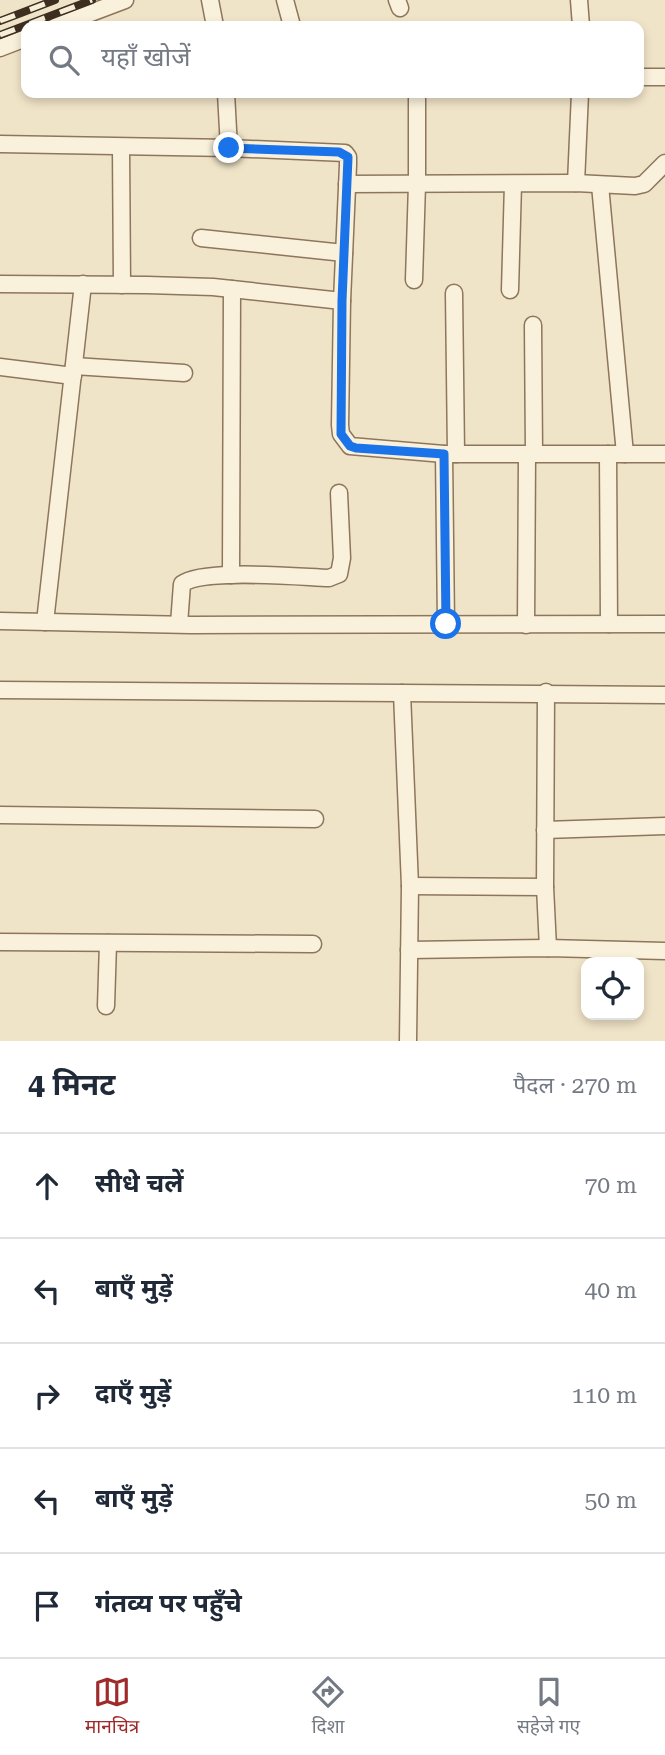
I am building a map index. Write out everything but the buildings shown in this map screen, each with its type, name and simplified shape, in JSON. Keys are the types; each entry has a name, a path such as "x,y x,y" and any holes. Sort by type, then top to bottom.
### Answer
{"street":[{"path":"69,21 125,0"},
{"path":"210,0 214,21"},
{"path":"285,0 291,21"},
{"path":"579,0 580,21"},
{"path":"0,47 21,40"},
{"path":"644,77 665,77"},
{"path":"226,98 229,148"},
{"path":"414,280 417,98"},
{"path":"576,183 580,98"},
{"path":"0,144 345,153 348,157 340,425 345,441 350,446 450,454 665,454"},
{"path":"121,147 122,285"},
{"path":"347,184 644,184 665,163"},
{"path":"510,290 513,184"},
{"path":"600,185 625,454"},
{"path":"201,238 344,253"},
{"path":"0,284 232,289 342,301"},
{"path":"45,622 83,284"},
{"path":"231,575 232,289"},
{"path":"446,624 454,293"},
{"path":"526,625 533,325"},
{"path":"0,367 184,373"},
{"path":"608,454 609,624"},
{"path":"179,624 181,590 185,581 191,579 231,575 329,578 339,574 342,558 339,493"},
{"path":"0,621 179,624 665,624"},
{"path":"0,690 546,692 665,695"},
{"path":"546,692 545,887 548,948"},
{"path":"402,693 410,886 408,1041"},
{"path":"0,815 315,819"},
{"path":"545,830 665,825"},
{"path":"410,886 545,887"},
{"path":"0,942 313,944"},
{"path":"106,1006 108,943"},
{"path":"409,950 548,948 665,951"}],"railway":[{"path":"0,21 55,0"},
{"path":"37,21 92,0"},
{"path":"0,35 21,27"}],"route":[{"path":"229,148 339,152 348,157 342,301 341,434 350,446 356,448 444,454 446,624"}]}
